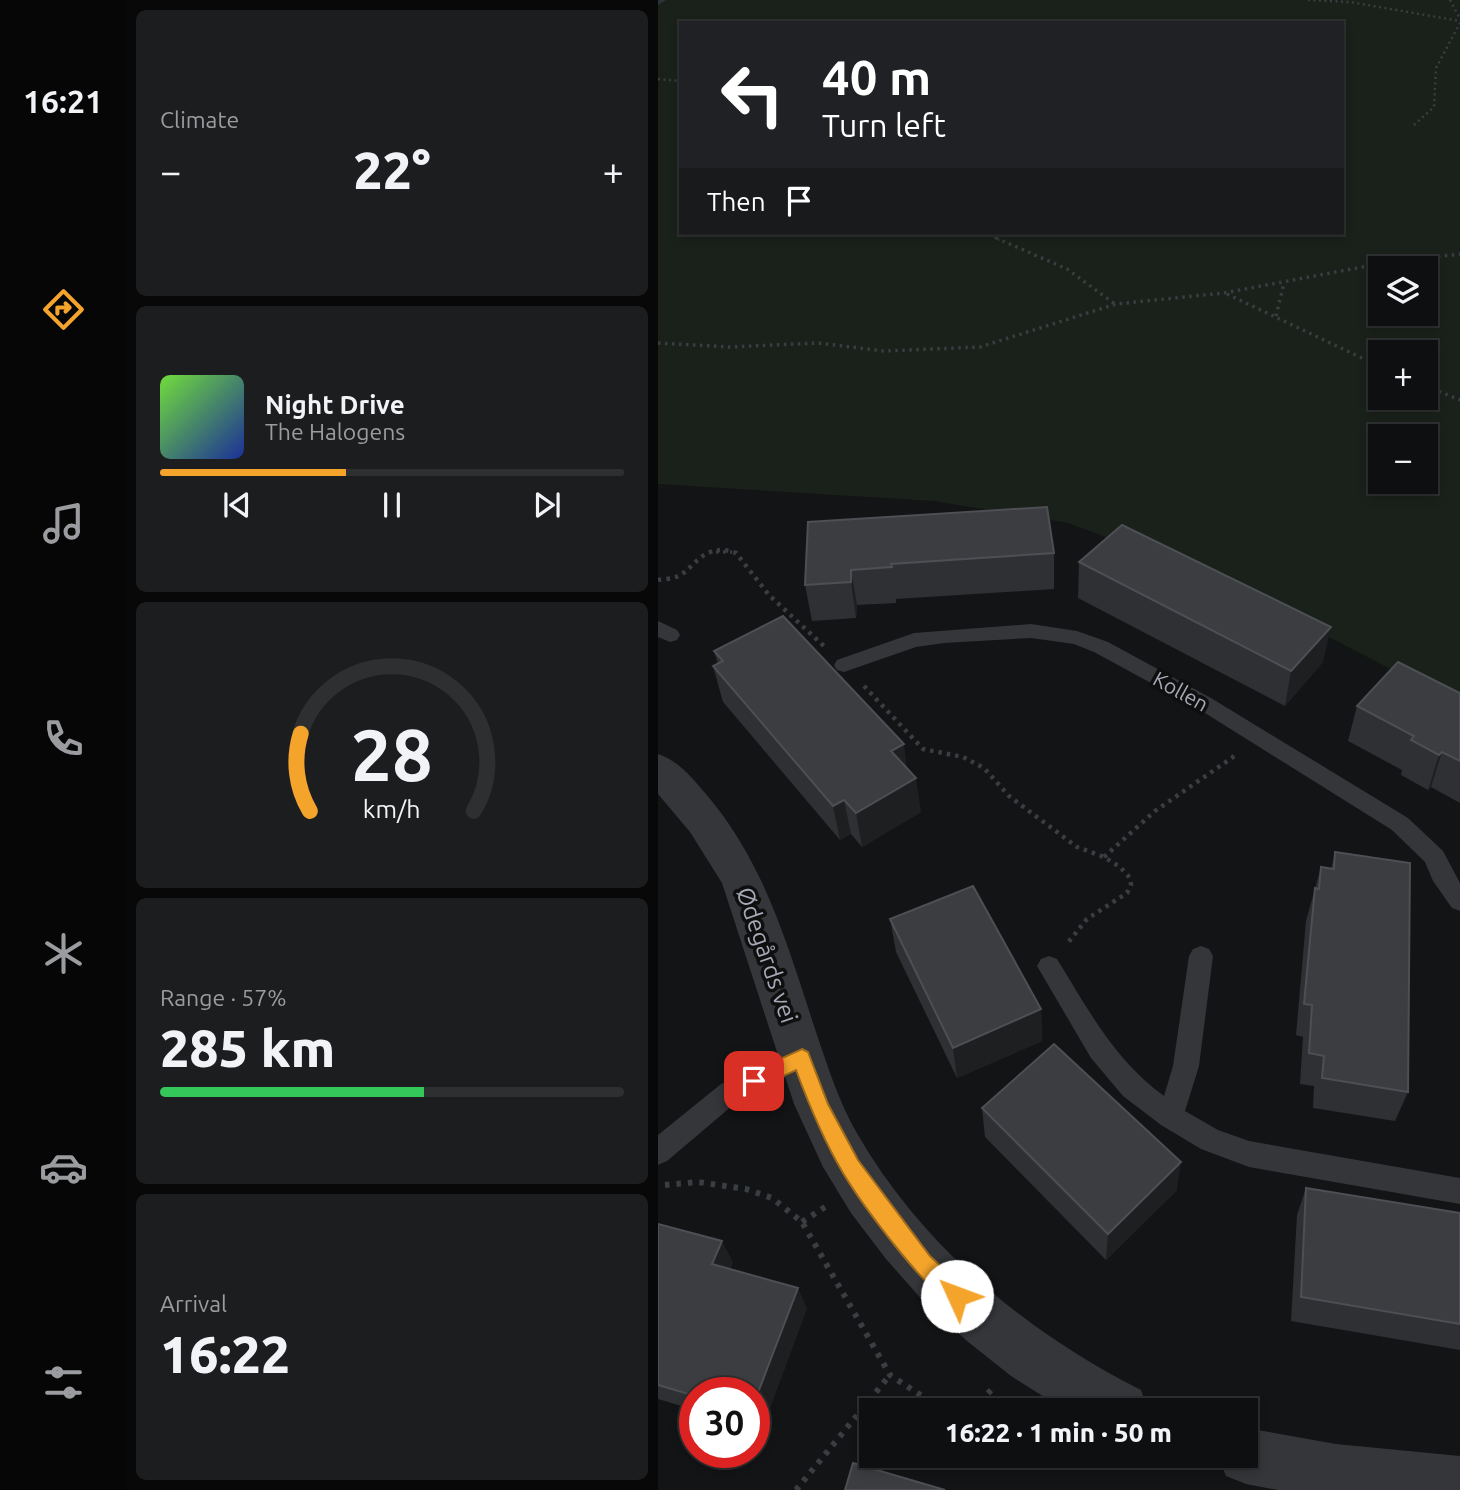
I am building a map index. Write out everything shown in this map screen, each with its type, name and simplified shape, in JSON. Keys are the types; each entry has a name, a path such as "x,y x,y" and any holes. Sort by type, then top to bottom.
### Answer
{"street":[{"name":"Ødegårds vei","path":"658,769 690,801 741,879 757,916 820,1107 851,1167 923,1264 975,1313 1026,1353 1093,1398"},
{"path":"1251,1468 1336,1472 1460,1485"}],"lane":[{"name":"Kollen","path":"844,665 914,640 1031,631 1057,633 1101,647 1264,739 1400,824 1435,858 1441,874 1458,891"},
{"path":"1170,1116 1186,1066 1201,956"},
{"path":"1049,966 1100,1049 1132,1088 1170,1116 1210,1140 1249,1154 1460,1191"},
{"path":"658,1152 730,1092 802,1058"}],"path":[{"path":"1308,0 1348,1 1460,21"},
{"path":"1450,0 1460,21"},
{"path":"1414,125 1434,107 1436,68 1460,21"},
{"path":"658,79 679,81"},
{"path":"989,235 1067,269 1116,304"},
{"path":"658,343 730,347 818,343 884,351 980,346 1116,304 1224,293 1389,262 1460,254"},
{"path":"1276,316 1284,283"},
{"path":"1224,293 1368,362"},
{"path":"1438,391 1460,400"},
{"path":"658,580 678,578 694,561 711,551 736,553 769,595 844,665 923,748 963,757 984,768 1009,796 1077,846 1104,856 1120,867 1129,878 1127,893 1087,919 1049,966"},
{"path":"1104,856 1155,811 1215,767 1264,739"},
{"path":"658,1186 698,1182 747,1189 772,1198 802,1222 867,1340 890,1375 925,1398"},
{"path":"796,1490 890,1375"}],"shaded area":[{"path":"658,0 1460,0 1460,705 1209,575 1068,523 934,501 658,484"}],"building":[{"path":"1047,507 1054,553 891,564 892,567 851,570 851,582 805,585 808,522"},
{"path":"1122,525 1331,627 1291,671 1079,562"},
{"path":"783,616 904,744 891,751 916,778 856,813 844,800 833,806 713,666 723,661 714,651"},
{"path":"1398,662 1460,693 1460,761 1442,752 1439,755 1411,740 1414,736 1357,706"},
{"path":"1335,852 1410,863 1408,1092 1322,1078 1324,1056 1309,1053 1312,1005 1304,1004 1315,888 1319,889 1321,867 1334,869"},
{"path":"973,886 1041,1009 953,1048 890,919"},
{"path":"1054,1044 1181,1162 1108,1234 982,1108"},
{"path":"1306,1188 1460,1213 1460,1324 1301,1297"},
{"path":"658,1224 722,1241 712,1264 798,1288 764,1377 679,1377 679,1391 658,1385"},
{"path":"853,1463 859,1465 859,1468 870,1468 945,1490 845,1490"}],"waterway":[{"path":"658,3 663,0"}],"route":[{"path":"754,1081 802,1058 820,1107 851,1167 923,1264 957,1296"}]}
